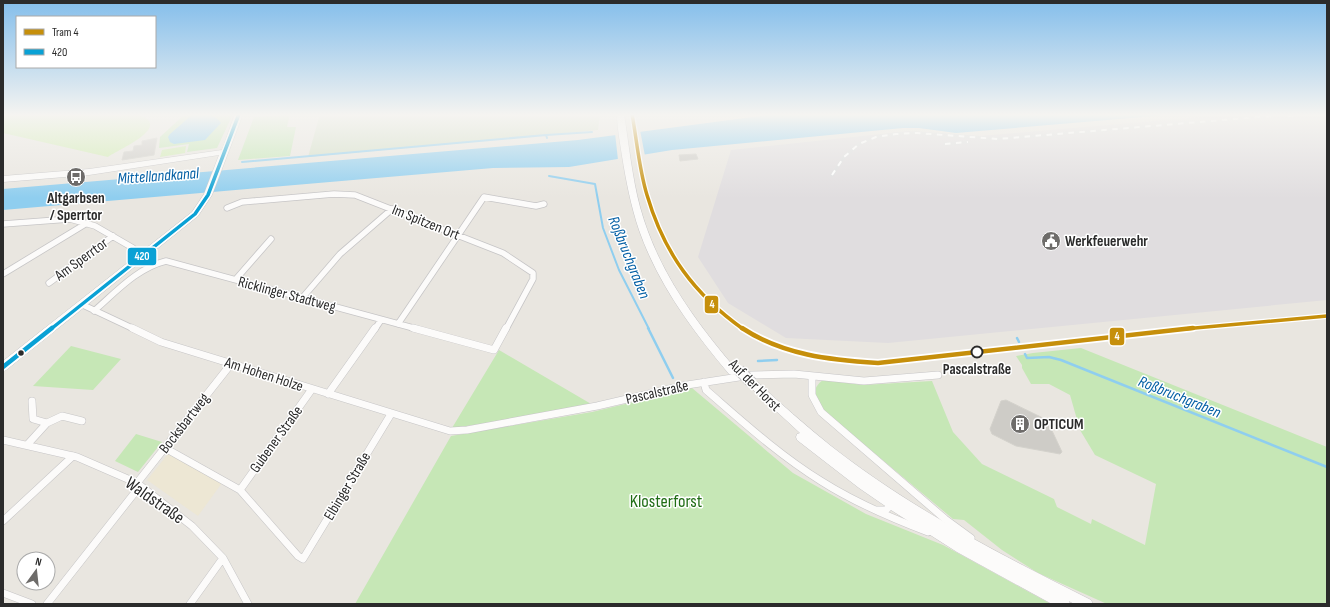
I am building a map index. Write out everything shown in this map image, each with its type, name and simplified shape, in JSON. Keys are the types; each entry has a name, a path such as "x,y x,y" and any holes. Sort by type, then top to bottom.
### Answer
{"street":[{"path":"3,367 186,222 201,207 208,195 228,142"},
{"name":"Auf der Horst","path":"627,142 641,224 659,267 684,310 704,337 781,420 821,453 888,501 950,540 1064,604"},
{"path":"3,179 89,172 224,152"},
{"name":"Im Spitzen Ort","path":"227,208 242,202 344,194 369,200 503,253 533,274 533,279 494,350"},
{"path":"398,324 484,197 536,206 544,204"},
{"path":"303,297 340,254 392,209"},
{"name":"Am Sperrtor","path":"3,224 70,219 87,223 133,248"},
{"path":"3,274 87,223"},
{"name":"Am Sperrtor","path":"50,283 113,236"},
{"path":"236,280 271,239"},
{"name":"Ricklinger Stadtweg","path":"94,311 125,284 155,263 166,261 494,350"},
{"name":"Am Hohen Holze","path":"83,305 161,342 450,431"},
{"path":"328,394 381,320"},
{"name":"Bocksbartweg","path":"47,604 139,485 165,448 231,364"},
{"name":"Pascalstraße","path":"450,431 467,430 597,406 704,382 752,375 812,376 864,381 938,375"},
{"name":"Auf der Horst","path":"812,376 811,393 813,401 821,412 945,519 1006,564"},
{"name":"Auf der Horst","path":"704,382 706,390 786,457 823,483 882,515 950,540"},
{"name":"Auf der Horst","path":"748,384 852,468 934,522 1006,564 1087,604"},
{"name":"Gubener Straße","path":"240,490 312,389"},
{"path":"32,401 33,419 47,423"},
{"name":"Elbinger Straße","path":"240,490 298,556 303,559 391,414"},
{"path":"27,445 47,423 62,416 82,421"},
{"name":"Waldstraße","path":"3,440 73,456 98,465 139,485 192,526 223,558 248,604"},
{"path":"165,448 240,490"},
{"path":"3,521 73,456"},
{"name":"Auf der Horst","path":"868,507 884,511 889,507 888,501"},
{"path":"190,604 223,558"},
{"path":"3,593 32,604"}],"shaded area":[{"path":"803,142 1327,142 1327,300 888,343 786,338 728,303 698,257 731,150"},
{"path":"168,454 222,483 198,516 147,480"}],"green space":[{"path":"44,142 132,142 108,157"},
{"path":"160,142 220,142 217,148 187,152 189,144 159,148"},
{"path":"245,142 293,142 290,156 238,160"},
{"path":"312,142 466,142 308,157"},
{"path":"186,146 185,153 160,157 162,150"},
{"path":"71,346 121,359 93,390 33,386"},
{"path":"1081,348 1327,447 1327,604 1107,604 1038,573 1002,550 964,520 953,519 830,416 822,408 816,399 815,394 818,385 823,380 863,385 932,381 953,432 982,464 1054,499 1057,507 1091,524 1092,519 1145,545 1156,484 1095,455 1080,430 1070,395 1049,384 1031,384 1016,356"},
{"path":"499,350 598,408 452,428"},
{"name":"Klosterforst","path":"692,388 793,473 866,514 943,545 1051,604 355,604 451,436 592,412"},
{"path":"136,434 162,442 138,472 115,461"}],"water":[{"path":"171,142 187,142 174,144"},
{"path":"551,142 753,142 672,150 569,167 493,168 3,210 3,189"}],"pier":[{"path":"616,142 642,142 645,156 618,160"}],"building":[{"path":"142,142 156,142 154,155 122,160 124,152 133,151 134,146 142,145"},
{"path":"696,154 698,159 680,161 679,155"},
{"name":"OPTICUM","path":"1006,400 1047,420 1062,452 1060,454 1016,446 992,434 990,429 1001,401"}],"waterway":[{"path":"242,162 464,142"},
{"name":"Roßbruchgraben","path":"549,176 595,184 603,228 619,270 649,329"},
{"name":"Roßbruchgraben","path":"648,328 673,378"},
{"name":"Roßbruchgraben","path":"1017,338 1019,342"},
{"name":"Roßbruchgraben","path":"1025,354 1027,358 1049,357 1061,360 1327,467"},
{"name":"Roßbruchgraben","path":"758,361 777,360"}],"railway":[{"path":"832,175 844,157 863,142"},
{"path":"945,144 964,142"}],"tram line":[{"name":"4","path":"636,142 647,195 657,223 669,249 684,273 701,294 721,313 744,329 769,343 797,353 827,359 878,363 1220,325 1327,316"}],"transit line":[{"name":"420","path":"3,367 195,214 208,195 228,142"}],"place":[{"name":"Altgarbsen / Sperrtor","path":"76,177"},
{"name":"Werkfeuerwehr","path":"1051,241"},
{"name":"Pascalstraße","path":"977,352"},
{"name":"OPTICUM","path":"1020,424"}],"water label":[{"name":"Mittellandkanal","path":"158,175"}]}
